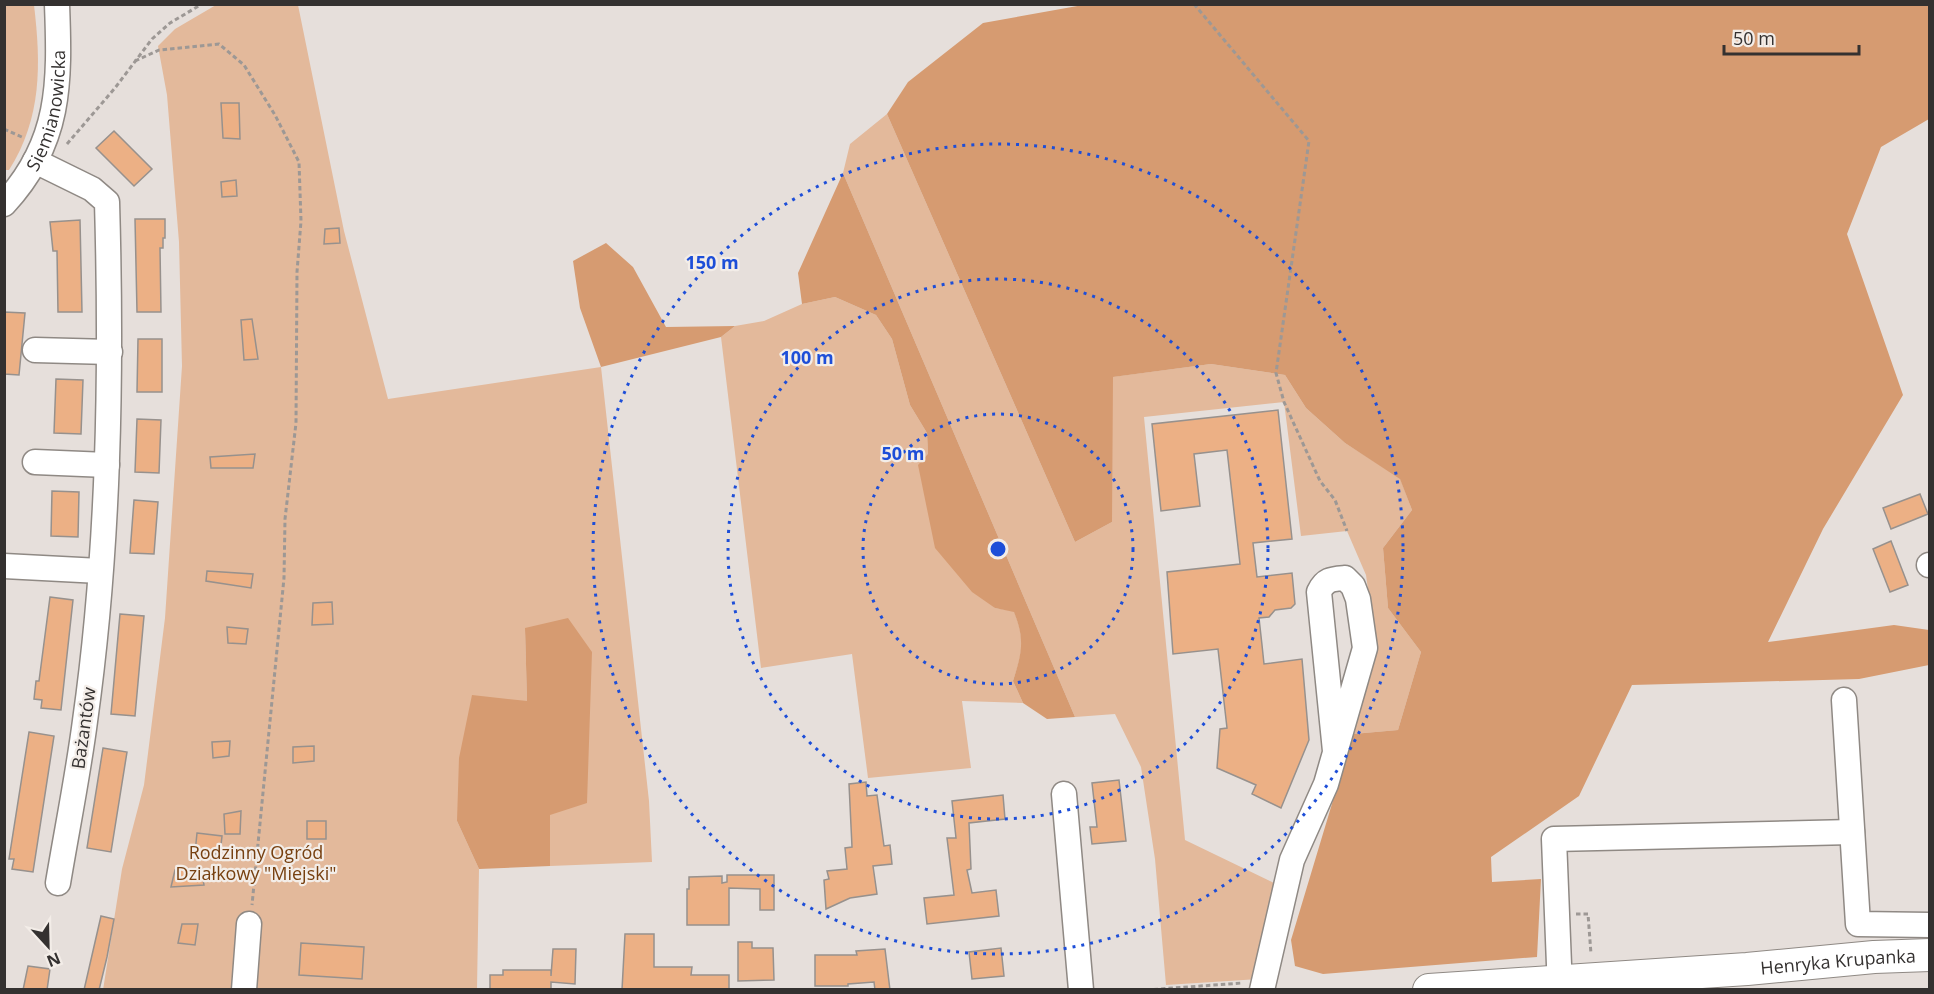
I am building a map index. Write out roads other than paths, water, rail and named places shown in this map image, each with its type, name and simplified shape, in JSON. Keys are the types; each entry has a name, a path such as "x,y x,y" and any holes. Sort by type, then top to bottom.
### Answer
{"main road":[{"name":"Henryka Krupanka","path":"1429,990 1560,985 1874,957 1929,955"},
{"name":"Henryka Krupanka","path":"1746,969 1870,975 1929,974"}],"street":[{"name":"Siemianowicka","path":"4,204 38,157 50,126 57,93 57,4"},
{"name":"Bażantów","path":"38,157 92,189 107,202 110,352 107,465 100,571 86,720 58,883"},
{"path":"36,350 110,352"},
{"path":"35,462 107,465"},
{"path":"4,566 100,571"},
{"path":"1263,985 1292,860 1326,784 1365,648 1358,599 1353,586 1345,578 1330,579 1323,584 1319,592 1335,751"},
{"path":"1844,700 1858,924 1929,925"},
{"path":"1064,794 1081,990"},
{"path":"1560,985 1554,839 1852,832"},
{"path":"244,990 249,924"}],"park label":[{"name":"Rodzinny Ogród Działkowy \"Miejski\"","path":"256,862"}]}
